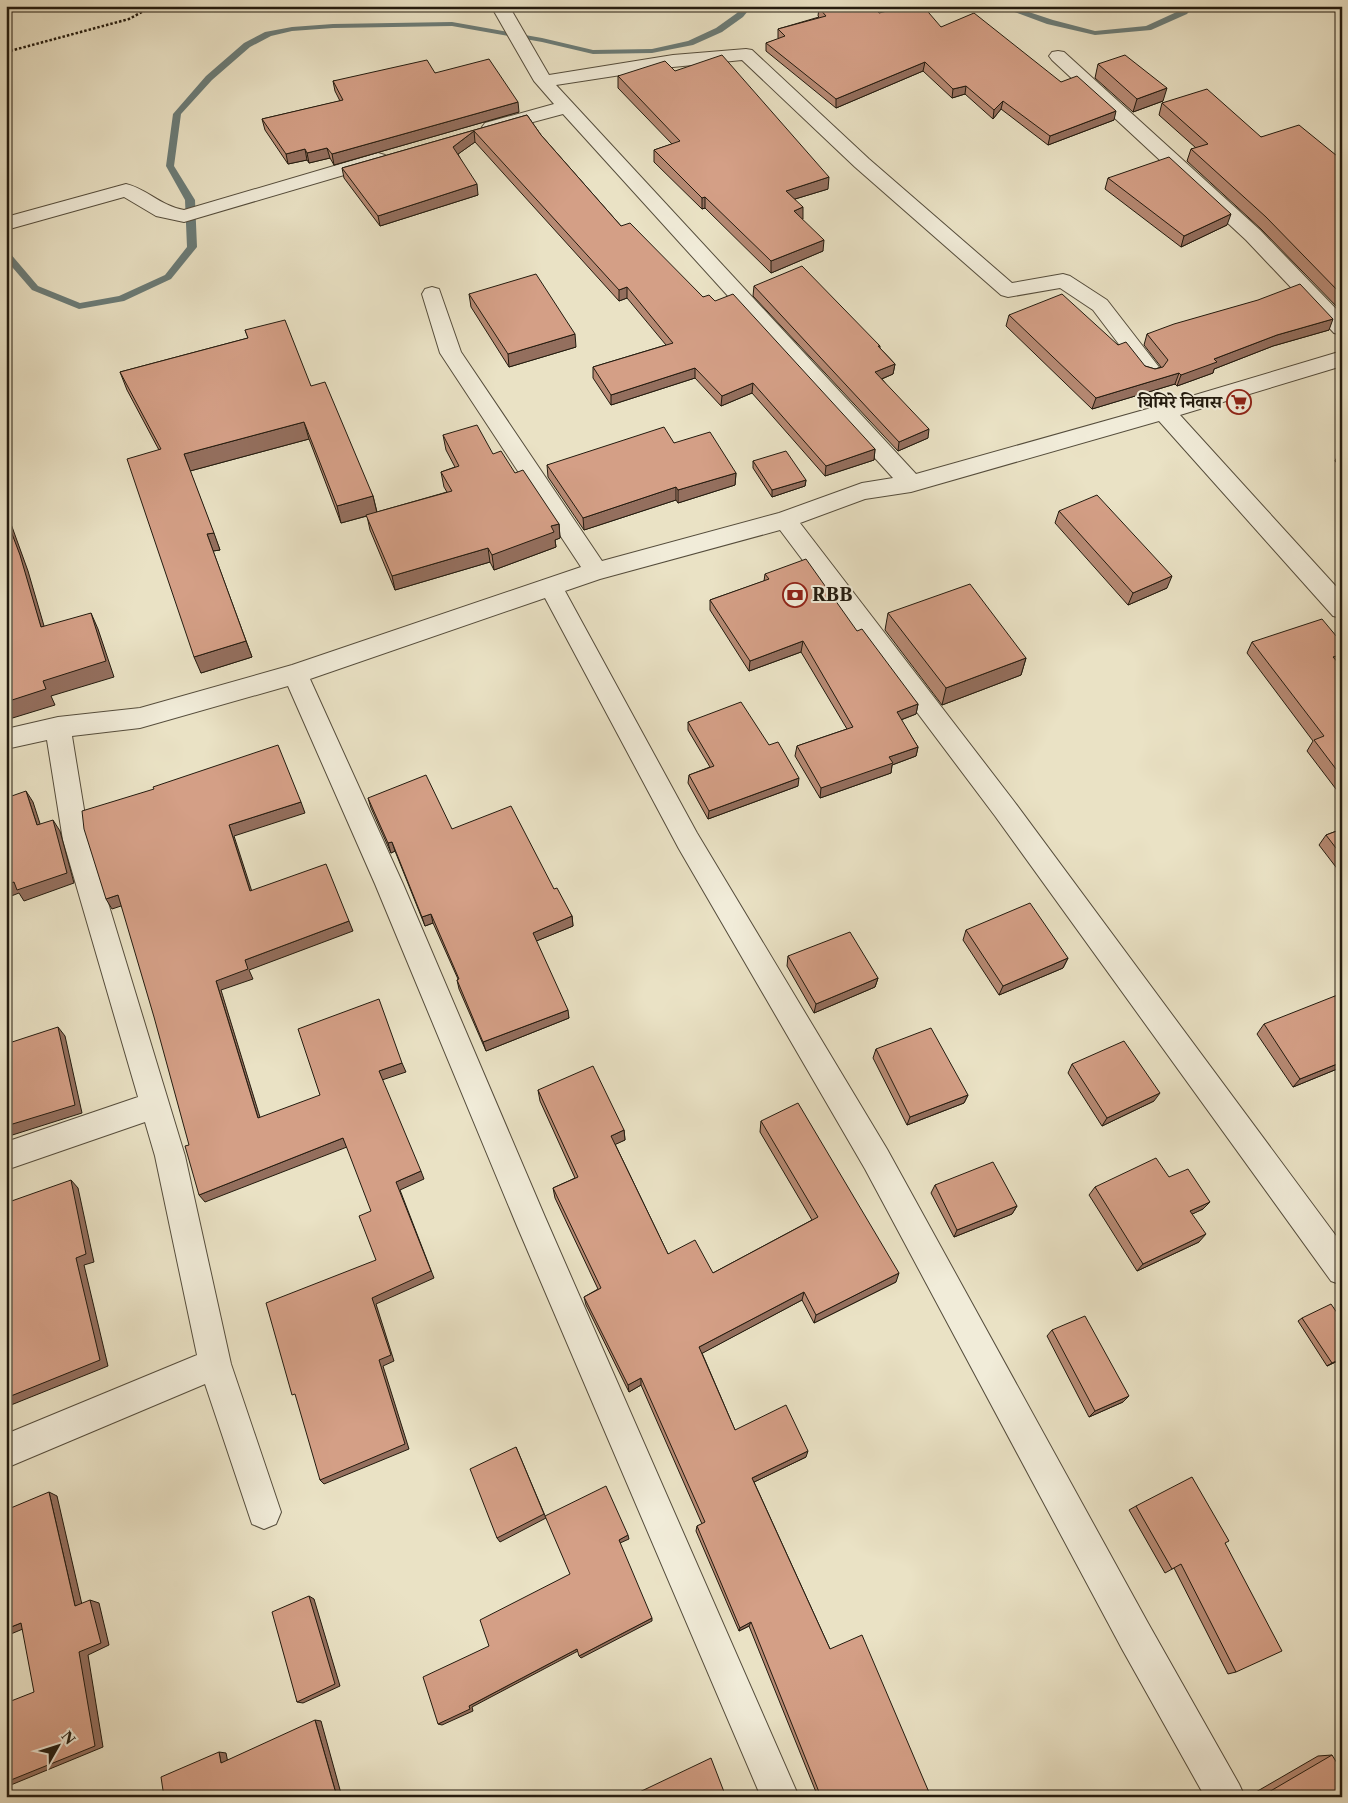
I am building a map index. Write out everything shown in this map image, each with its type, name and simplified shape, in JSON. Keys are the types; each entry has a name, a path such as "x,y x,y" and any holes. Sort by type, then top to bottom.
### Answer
{"street":[{"path":"500,6 543,81 912,484"},
{"path":"543,81 673,61 746,54 862,163 1008,290 1063,281 1100,305 1150,370"},
{"path":"1058,56 1253,235 1342,328"},
{"path":"471,133 566,106"},
{"path":"7,224 126,190 163,212 184,216 394,155"},
{"path":"432,294 451,353 596,571"},
{"path":"6,739 58,727 140,718 295,674 596,571 785,520 862,491 912,484 1164,412 1342,358"},
{"path":"1164,412 1342,609"},
{"path":"785,520 1004,808 1342,1270"},
{"path":"551,587 688,841 876,1159 1135,1636 1226,1797"},
{"path":"295,674 389,884 533,1226 780,1797"},
{"path":"58,727 76,840 170,1156 215,1364 264,1512"},
{"path":"6,1156 154,1105"},
{"path":"6,1452 215,1364"}],"path":[{"path":"6,52 129,19 154,6"}],"building":[{"path":"825,6 873,6 879,13 907,6 923,6 941,27 974,13 1061,82 1077,76 1116,111 1050,136 1003,101 994,110 966,86 953,89 925,62 836,99 766,43 785,36 778,29 826,16 819,8"},
{"path":"722,55 829,177 786,191 803,207 794,211 824,240 771,261 705,197 702,198 654,150 680,141 618,76 665,61 675,71"},
{"path":"1125,55 1167,88 1137,99 1098,64"},
{"path":"489,59 518,102 332,154 327,148 307,153 305,149 286,154 262,119 343,100 333,81 427,60 435,73"},
{"path":"1207,89 1261,137 1299,125 1342,160 1342,295 1266,217 1191,149 1208,144 1162,103"},
{"path":"527,115 541,135 621,226 630,223 703,297 709,295 715,301 733,294 875,449 826,466 753,383 722,396 695,368 611,395 593,367 673,343 627,287 619,290 474,131 453,147 477,184 378,216 342,168"},
{"path":"1169,157 1231,214 1184,236 1108,178"},
{"path":"802,266 880,346 878,346 895,364 875,372 929,429 899,442 754,286"},
{"path":"536,274 575,334 508,354 469,294"},
{"path":"1300,284 1333,319 1277,335 1214,359 1217,362 1181,375 1179,373 1096,398 1009,315 1062,294 1118,345 1126,342 1145,366 1155,369 1163,367 1168,360 1147,334 1174,324 1258,300"},
{"path":"285,320 311,386 325,382 373,496 337,506 304,422 184,454 214,533 207,534 246,641 194,657 127,459 161,449 120,372 248,338 245,330"},
{"path":"477,425 493,454 501,451 515,473 523,470 559,524 551,526 554,532 492,555 488,548 392,576 366,515 452,491 441,472 459,466 443,435"},
{"path":"664,427 674,443 710,432 736,473 678,490 676,487 583,518 547,465"},
{"path":"786,451 806,480 772,490 753,461"},
{"path":"1097,495 1172,576 1133,593 1059,511"},
{"path":"6,518 20,555 41,627 91,613 106,661 43,681 46,689 6,702"},
{"path":"806,559 857,631 862,629 918,704 897,712 918,747 889,757 893,763 821,788 797,746 853,727 803,641 750,661 710,600 769,579 765,574"},
{"path":"970,584 1026,658 946,688 888,613"},
{"path":"1322,619 1342,643 1342,654 1333,657 1342,667 1342,777 1314,740 1324,736 1252,642"},
{"path":"741,702 769,745 778,742 799,778 709,811 689,775 714,766 688,722"},
{"path":"278,745 301,802 229,825 250,891 326,864 349,921 245,960 248,969 216,981 258,1118 320,1095 298,1029 379,999 402,1063 379,1071 421,1171 396,1182 431,1271 372,1298 391,1355 379,1360 405,1444 320,1480 295,1394 292,1395 266,1303 376,1260 359,1216 371,1211 343,1138 199,1195 185,1146 189,1145 118,895 106,899 84,829 82,811 154,789 153,787"},
{"path":"426,775 452,829 511,806 554,889 557,888 572,916 533,933 568,1010 483,1042 431,914 422,917 392,842 388,843 368,798"},
{"path":"26,791 37,825 53,820 67,873 17,890 14,882 6,885 6,798"},
{"path":"1342,829 1342,856 1326,835"},
{"path":"1030,903 1068,958 1003,986 966,930"},
{"path":"850,932 878,978 816,1004 788,956"},
{"path":"1340,994 1342,996 1342,1062 1300,1079 1264,1024"},
{"path":"58,1027 75,1105 6,1126 6,1044"},
{"path":"931,1028 968,1095 910,1117 876,1049"},
{"path":"1124,1041 1160,1093 1107,1118 1072,1064"},
{"path":"593,1066 624,1130 611,1136 668,1254 695,1240 713,1273 818,1217 761,1121 798,1103 899,1273 816,1315 804,1292 699,1347 735,1430 786,1405 808,1451 752,1478 830,1649 862,1635 931,1797 821,1797 751,1622 740,1628 697,1526 705,1522 641,1378 628,1385 584,1297 601,1288 553,1188 578,1177 538,1090"},
{"path":"1156,1158 1169,1177 1188,1169 1210,1202 1190,1211 1206,1234 1143,1264 1095,1187"},
{"path":"993,1162 1017,1206 957,1230 935,1185"},
{"path":"71,1180 86,1254 76,1258 100,1360 6,1398 6,1203"},
{"path":"1331,1304 1342,1320 1342,1358 1332,1363 1302,1318"},
{"path":"1085,1316 1129,1396 1095,1411 1052,1330"},
{"path":"516,1447 544,1514 497,1538 470,1469"},
{"path":"1192,1477 1229,1541 1225,1543 1282,1651 1236,1672 1181,1564 1172,1569 1136,1506"},
{"path":"606,1486 628,1535 619,1540 652,1618 579,1656 577,1649 469,1706 470,1709 438,1724 423,1677 489,1646 480,1620 570,1574 545,1516"},
{"path":"49,1492 75,1606 90,1600 101,1643 79,1652 95,1746 6,1782 6,1703 34,1692 21,1623 6,1629 6,1510"},
{"path":"309,1596 335,1684 297,1702 272,1612"},
{"path":"315,1720 337,1797 164,1797 161,1777 219,1752 221,1763"},
{"path":"1332,1755 1342,1771 1342,1797 1262,1797 1262,1796"},
{"path":"711,1758 726,1797 629,1797"}],"waterway":[{"path":"6,254 35,288 79,306 121,299 168,277 192,247 190,200 170,166 177,114 209,78 247,45 268,34 292,29 333,26 452,24 542,40 593,52 652,51 690,43 719,30 740,15 748,6"},
{"path":"1002,6 1050,22 1095,33 1148,28 1184,12 1190,6"}],"place":[{"name":"घिमिरे निवास","path":"1239,402"},
{"name":"RBB","path":"795,595"}]}
